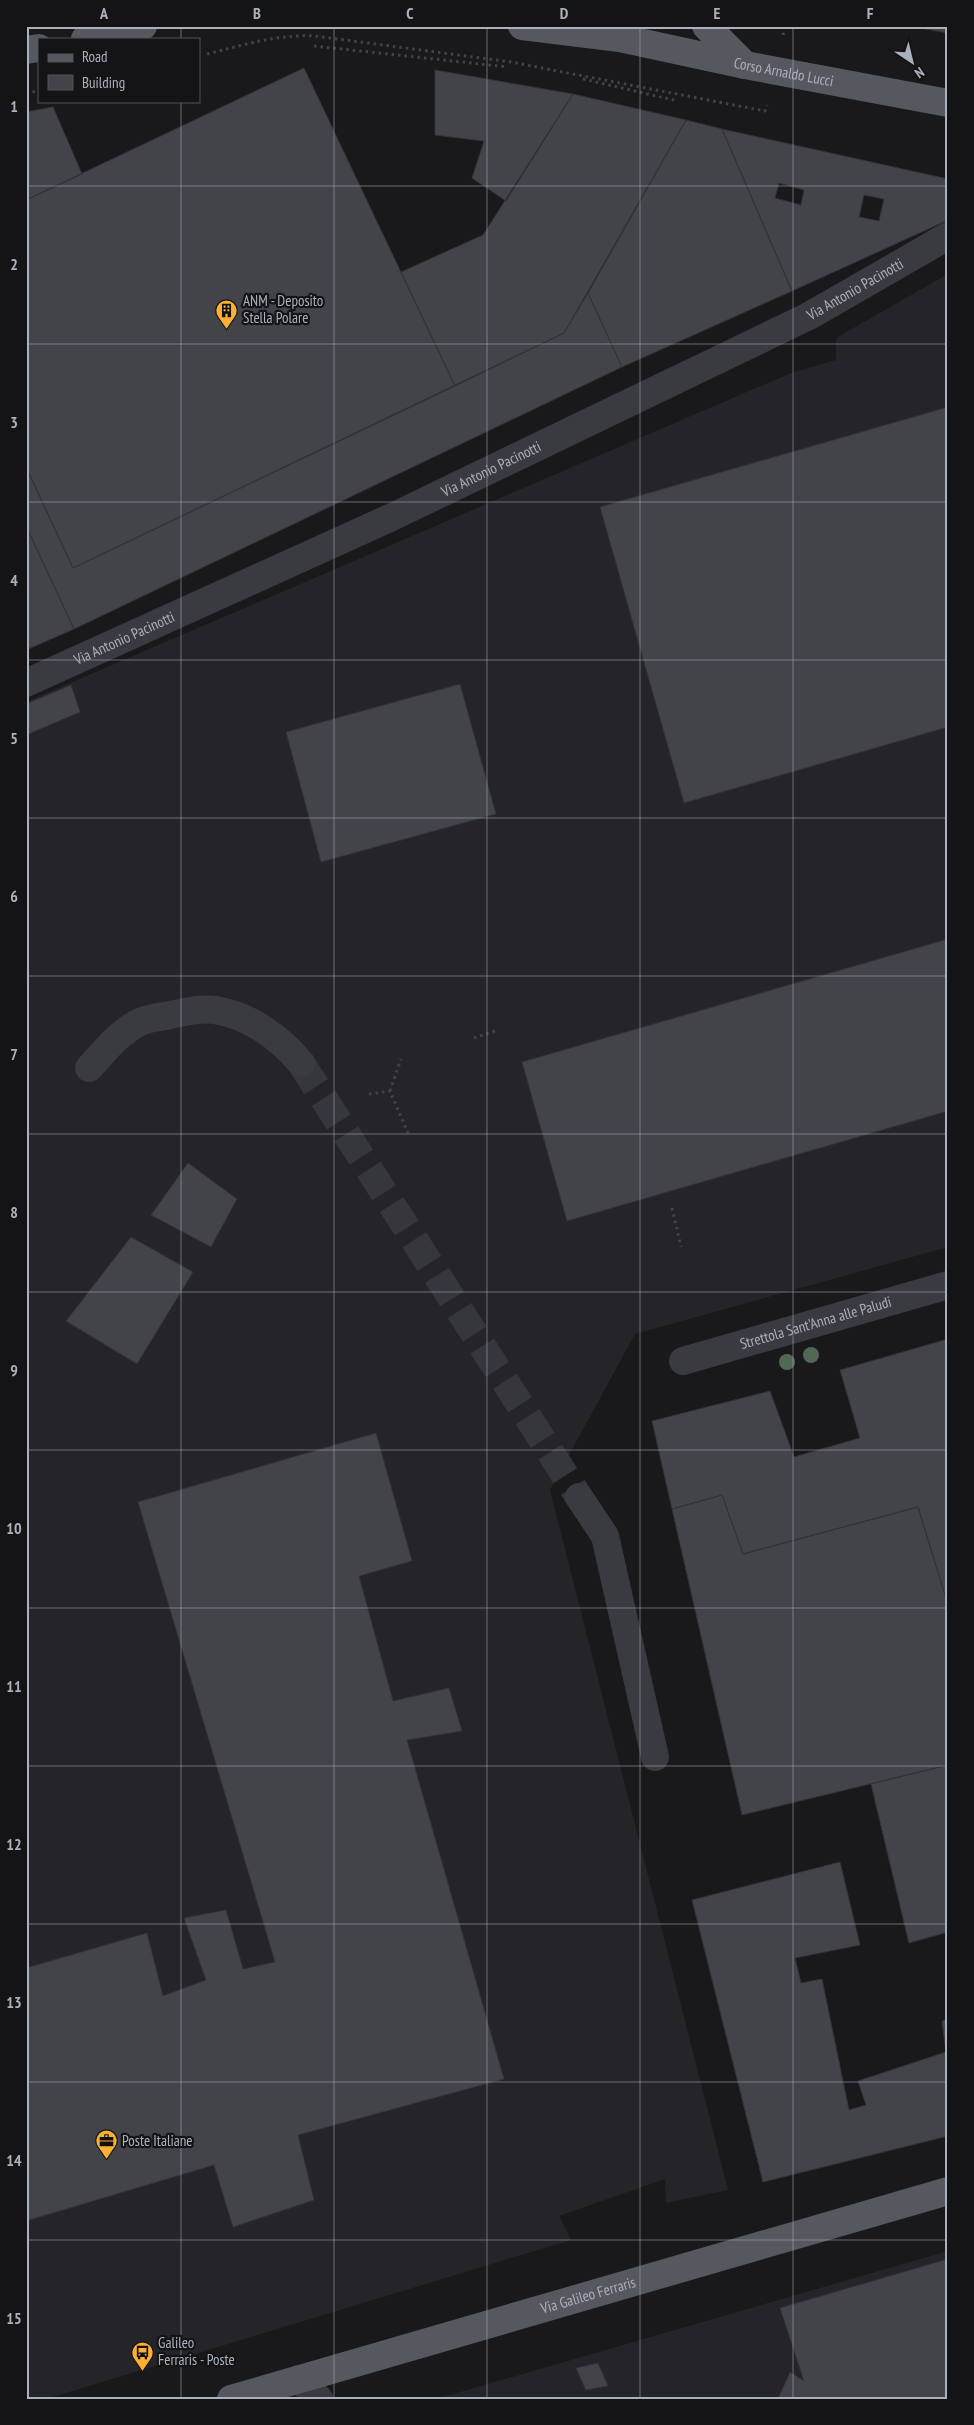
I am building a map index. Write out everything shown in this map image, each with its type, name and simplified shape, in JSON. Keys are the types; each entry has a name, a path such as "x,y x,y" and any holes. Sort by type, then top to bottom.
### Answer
{"main road":[{"path":"89,38 143,26"},
{"name":"Corso Arnaldo Lucci","path":"522,26 611,32 745,65 948,103"},
{"path":"706,26 745,65"},
{"name":"Via Galileo Ferraris","path":"231,2399 948,2191"}],"street":[{"name":"Via Antonio Pacinotti","path":"26,683 392,517 800,320 948,236"},
{"path":"89,1068 114,1040 140,1022 192,1010 215,1010 265,1030 286,1045 302,1063"},
{"name":"Strettola Sant'Anna alle Paludi","path":"683,1361 948,1285"},
{"path":"579,1497 605,1536 655,1757"},
{"path":"299,2379 319,2399"}],"path":[{"path":"207,54 272,37 290,35 315,36 511,62 765,111"},
{"path":"314,46 508,67"},
{"path":"583,79 678,101"},
{"path":"474,1038 495,1031"},
{"path":"401,1059 390,1091 408,1133"},
{"path":"369,1094 390,1091"},
{"path":"672,1208 681,1247"}],"shaded area":[{"path":"948,274 948,1247 635,1334 550,1490 728,2190 666,2203 665,2179 559,2216 571,2240 46,2399 26,2399 26,702 791,373 836,360 836,338"},
{"path":"948,2251 948,2399 436,2399"}],"building":[{"path":"909,26 948,26 948,33"},
{"name":"ANM - Deposito Stella Polare","path":"304,68 455,386 73,568 26,467 26,200"},
{"path":"435,70 573,94 506,201 472,178 484,141 435,135"},
{"path":"573,94 686,120 564,333 455,386 401,272 483,235"},
{"path":"53,107 82,174 26,200 26,112"},
{"path":"686,120 722,129 792,291 622,367 588,293"},
{"path":"722,129 948,179 948,220 792,291","holes":["779,183 804,190 801,205 775,198","864,195 884,199 879,221 859,217"]},
{"path":"588,293 622,367 74,629 26,526 26,467 73,568 564,333"},
{"path":"948,407 948,727 684,803 600,507"},
{"path":"26,526 74,629 26,650"},
{"path":"460,684 496,814 321,862 286,732"},
{"path":"71,685 80,712 26,735 26,704"},
{"path":"948,939 948,1111 567,1221 522,1062"},
{"path":"188,1163 237,1199 211,1247 151,1215"},
{"path":"131,1237 193,1272 137,1364 66,1321"},
{"path":"948,1339 948,1605 918,1507 743,1554 722,1495 672,1509 652,1421 770,1391 794,1457 860,1438 840,1370"},
{"path":"376,1433 412,1561 359,1576 393,1701 449,1688 462,1731 407,1740 504,2079 298,2135 314,2200 233,2227 214,2165 26,2221 26,1968 147,1933 163,1996 206,1980 184,1918 226,1910 243,1969 275,1962 138,1502"},
{"path":"722,1495 743,1554 918,1507 948,1605 948,1765 742,1815 672,1509"},
{"path":"948,1765 948,1932 909,1943 871,1784"},
{"path":"840,1862 860,1945 795,1958 801,1983 822,1979 849,2110 866,2105 858,2081 946,2052 942,2021 948,2019 948,2136 763,2182 692,1900"},
{"path":"948,2259 948,2399 778,2399 790,2372 804,2381 780,2308"},
{"path":"598,2363 608,2386 586,2390 576,2368"}],"tunnel":[{"path":"301,1063 579,1497"}],"place":[{"name":"ANM - Deposito Stella Polare","path":"227,329"},
{"name":"Poste Italiane","path":"106,2160"},
{"name":"Galileo Ferraris - Poste","path":"142,2371"}]}
